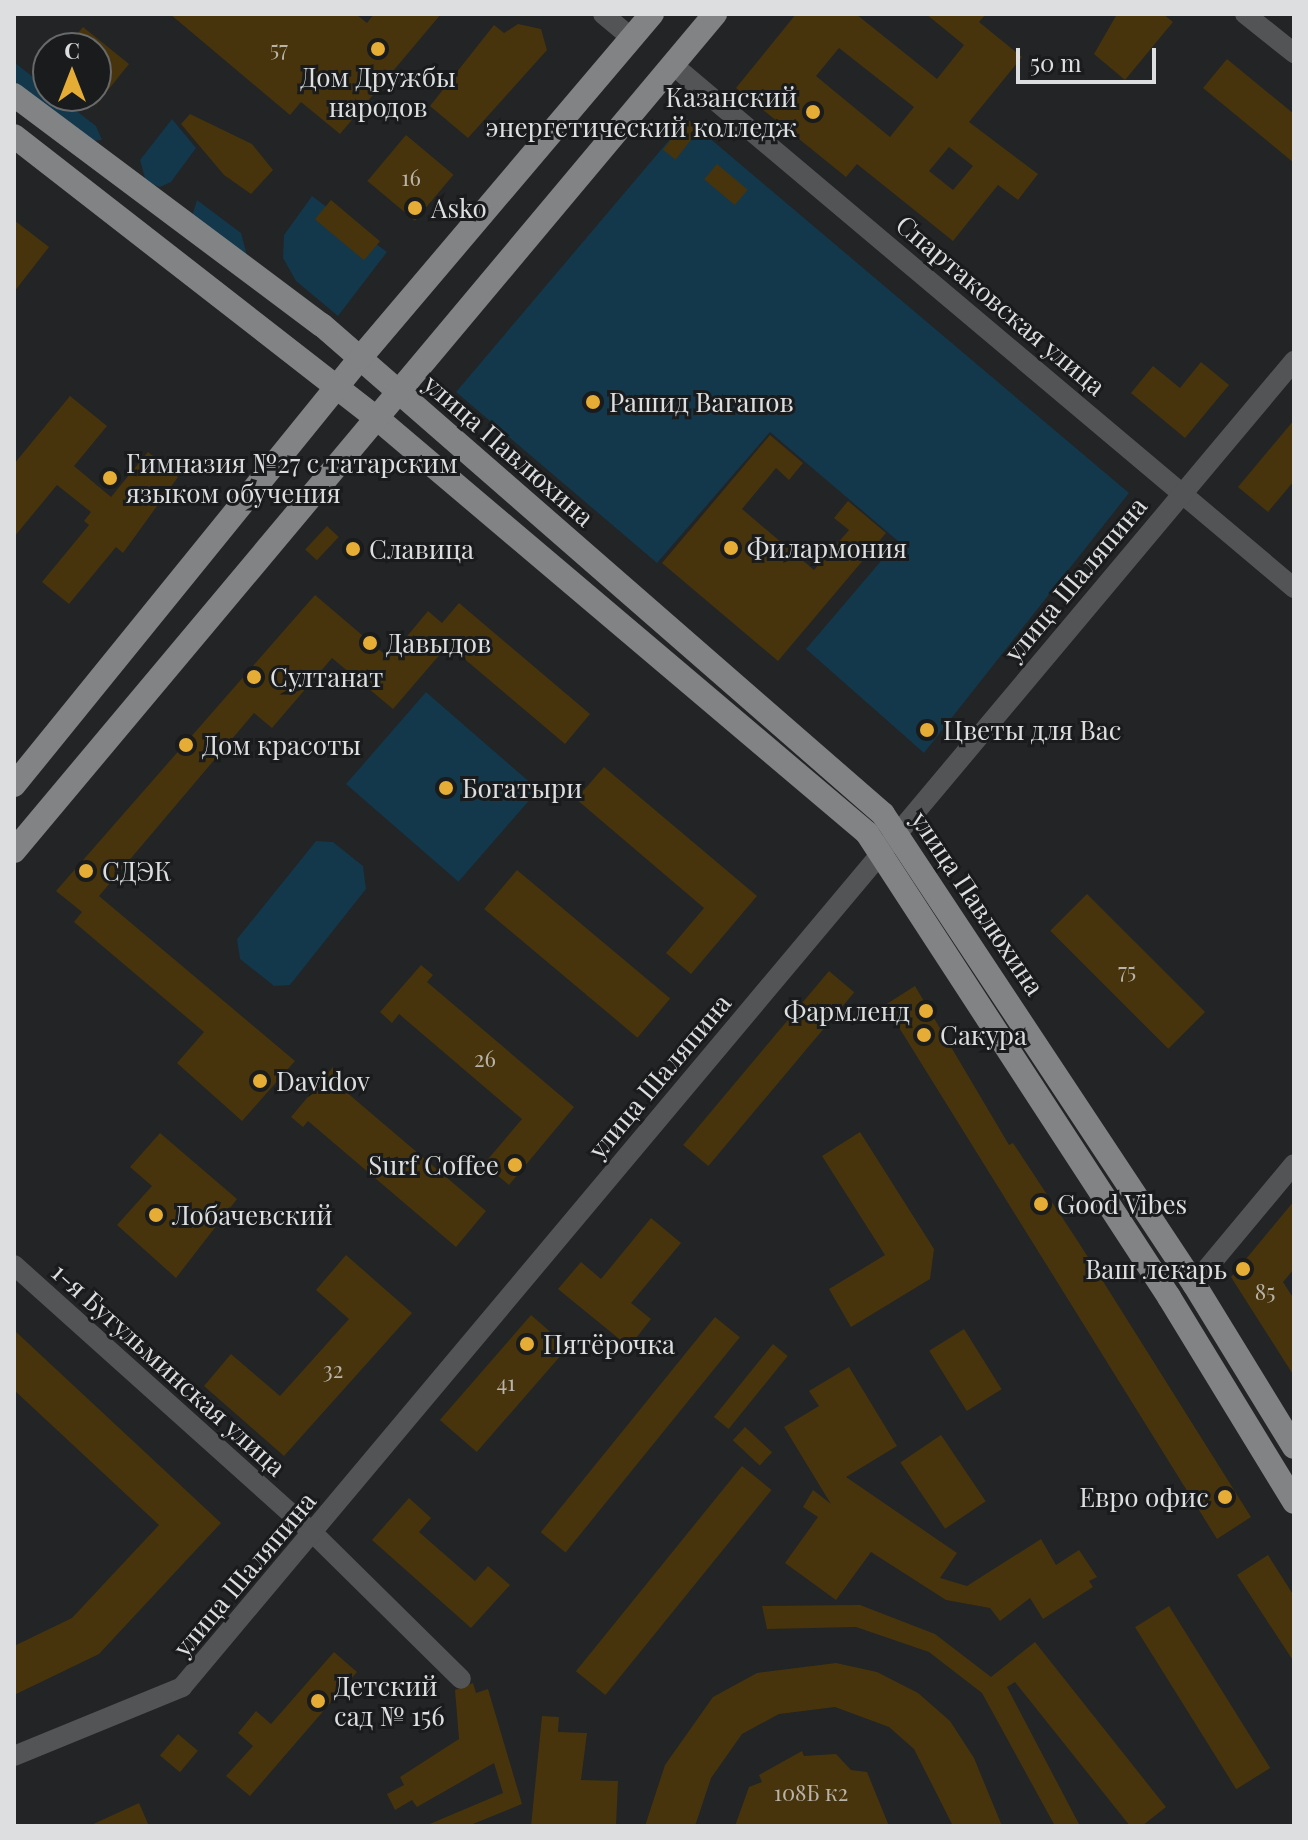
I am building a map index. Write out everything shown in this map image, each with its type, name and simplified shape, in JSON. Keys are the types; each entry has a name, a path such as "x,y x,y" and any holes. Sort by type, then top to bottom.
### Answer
{"main road":[{"path":"14,785 361,357 652,14"},
{"path":"14,851 715,14"},
{"name":"улица Павлюхина","path":"14,95 361,357 898,829 1194,1284 1294,1447"},
{"name":"улица Павлюхина","path":"14,136 378,419 882,849 1294,1502"}],"street":[{"path":"603,14 632,38"},
{"path":"1245,14 1294,53"},
{"name":"Спартаковская улица","path":"673,65 1294,588"},
{"name":"улица Шаляпина","path":"14,1756 182,1687 898,829 1294,361"},
{"path":"1194,1284 1294,1164"},
{"name":"1-я Бугульминская улица","path":"14,1265 312,1532 461,1679"}],"shaded area":[{"path":"14,62 32,76 32,104 14,92"},
{"path":"45,112 78,112 96,126 102,140 90,141"},
{"path":"172,119 196,148 171,182 160,187 146,182 140,160"},
{"path":"687,119 1129,493 924,753 806,649 898,541 770,432 657,563 456,392"},
{"path":"312,196 387,252 338,316 296,281 283,258 284,235"},
{"path":"197,200 241,233 248,259 192,216"},
{"path":"426,692 538,790 458,882 346,784"},
{"path":"316,841 333,842 363,866 366,889 290,985 274,986 240,959 237,939"}],"building":[{"path":"170,14 356,14 367,23 374,14 441,14 340,134 301,102 290,115"},
{"name":"Казанский энергетический колледж","path":"796,14 856,14 937,79 964,45 926,14 986,14 979,22 1022,57 969,122 1038,174 1018,200 998,185 953,241 857,164 846,177 736,88","holes":["839,48 914,107 890,137 816,76","949,147 973,166 953,190 929,171"]},
{"path":"1117,14 1163,14 1173,22 1125,80 1094,54"},
{"path":"518,24 541,29 547,50 468,138 430,106 494,25 504,33"},
{"path":"112,50 129,64 112,85"},
{"path":"1227,59 1294,114 1294,163 1203,88"},
{"path":"190,114 252,144 273,170 251,194 224,175 181,124"},
{"path":"687,119 700,129 676,160 663,150"},
{"path":"406,135 453,175 415,221 367,181"},
{"path":"717,164 748,190 735,205 704,179"},
{"path":"331,200 380,241 364,260 315,219"},
{"path":"14,220 49,247 14,292"},
{"path":"1201,362 1229,385 1185,438 1131,393 1153,366 1180,388"},
{"path":"70,396 107,426 74,466 111,497 148,452 178,477 123,553 116,547 69,604 42,582 89,525 84,521 91,512 57,485 14,537 14,464"},
{"path":"1294,420 1294,481 1268,512 1238,487"},
{"name":"Филармония","path":"770,435 803,463 789,480 776,468 742,509 814,570 849,530 834,518 848,501 886,533 778,661 662,563"},
{"path":"327,526 339,537 317,560 305,549"},
{"path":"315,595 389,658 428,611 442,623 459,603 590,714 565,744 448,645 393,709 332,658 272,728 254,713 99,896 295,1061 242,1121 177,1063 204,1032 74,922 82,912 56,891"},
{"path":"604,767 757,896 691,974 666,953 704,908 576,799"},
{"path":"517,870 670,999 637,1038 484,909"},
{"path":"1087,894 1205,1012 1168,1049 1050,931"},
{"path":"421,965 433,975 427,982 574,1107 509,1185 484,1164 522,1119 399,1014 392,1023 380,1012"},
{"path":"829,971 854,992 708,1166 683,1145"},
{"path":"915,986 1009,1145 1013,1143 1079,1243 1251,1517 1217,1539 885,1005"},
{"path":"333,1067 345,1078 338,1085 486,1211 456,1247 308,1121 303,1127 291,1117"},
{"path":"860,1132 934,1249 930,1279 851,1327 829,1289 885,1255 822,1156"},
{"path":"160,1133 237,1199 176,1278 117,1225 152,1186 130,1167"},
{"path":"1294,1201 1294,1269 1283,1282 1294,1299 1294,1376 1231,1277"},
{"path":"651,1218 681,1243 631,1303 651,1319 629,1347 558,1289 581,1262 601,1279"},
{"path":"346,1255 412,1313 284,1456 204,1386 231,1354 280,1396 349,1319 316,1290"},
{"path":"531,1315 568,1347 477,1452 440,1420"},
{"path":"715,1317 740,1337 566,1552 541,1532"},
{"path":"964,1329 1002,1389 967,1411 929,1351"},
{"path":"14,1330 221,1523 99,1654 14,1695 14,1646 72,1618 159,1525 14,1390"},
{"path":"773,1344 788,1356 729,1429 714,1417"},
{"path":"849,1367 897,1446 846,1477 957,1553 940,1578 967,1586 1041,1539 1056,1565 1079,1550 1097,1577 1089,1581 1093,1587 1043,1619 1030,1598 1000,1621 990,1608 946,1600 871,1552 836,1600 785,1563 818,1517 803,1507 813,1490 831,1504 784,1427 819,1406 809,1391"},
{"path":"745,1427 772,1452 760,1465 733,1440"},
{"path":"941,1435 986,1501 945,1529 900,1462"},
{"path":"742,1466 772,1490 605,1695 576,1671"},
{"path":"409,1498 431,1518 419,1532 475,1581 488,1566 510,1585 471,1628 372,1540"},
{"path":"1268,1555 1294,1596 1294,1662 1237,1575"},
{"path":"860,1605 935,1634 991,1677 1035,1642 1166,1807 1142,1826 1130,1826 1015,1682 1007,1687 1080,1826 1055,1826 982,1693 929,1652 856,1627 767,1629 762,1606"},
{"path":"1169,1606 1270,1768 1236,1789 1135,1627"},
{"path":"334,1652 357,1672 250,1796 226,1776 253,1746 238,1733 256,1711 271,1724"},
{"path":"836,1663 877,1672 918,1693 950,1721 974,1758 1002,1826 953,1826 914,1749 889,1727 835,1707 779,1714 742,1734 711,1778 695,1826 645,1826 665,1765 713,1697 757,1673"},
{"path":"473,1683 476,1693 488,1689 522,1804 468,1826 425,1826 503,1793 494,1763 417,1807 412,1800 395,1810 387,1794 404,1785 400,1777 459,1739 455,1690"},
{"path":"542,1716 559,1717 558,1732 587,1733 581,1780 618,1781 616,1826 531,1826"},
{"path":"178,1734 198,1751 180,1772 160,1755"},
{"path":"802,1751 804,1756 836,1754 851,1770 867,1772 889,1826 735,1826 749,1787 762,1782 759,1775"},
{"path":"139,1803 149,1826 89,1826"}],"place":[{"name":"Дом Дружбы народов","path":"378,49"},
{"name":"Казанский энергетический колледж","path":"813,112"},
{"name":"Asko","path":"415,208"},
{"name":"Рашид Вагапов","path":"593,402"},
{"name":"Гимназия №27 с татарским языком обучения","path":"110,478"},
{"name":"Филармония","path":"731,548"},
{"name":"Славица","path":"353,549"},
{"name":"Давыдов","path":"370,643"},
{"name":"Султанат","path":"254,677"},
{"name":"Цветы для Вас","path":"927,730"},
{"name":"Дом красоты","path":"186,745"},
{"name":"Богатыри","path":"446,788"},
{"name":"СДЭК","path":"86,871"},
{"name":"Фармленд","path":"926,1011"},
{"name":"Сакура","path":"924,1035"},
{"name":"Davidov","path":"260,1081"},
{"name":"Surf Coffee","path":"515,1165"},
{"name":"Good Vibes","path":"1041,1204"},
{"name":"Лобачевский","path":"156,1215"},
{"name":"Ваш лекарь","path":"1243,1269"},
{"name":"Пятёрочка","path":"527,1344"},
{"name":"Евро офис","path":"1225,1497"},
{"name":"Детский сад № 156","path":"318,1701"}]}
